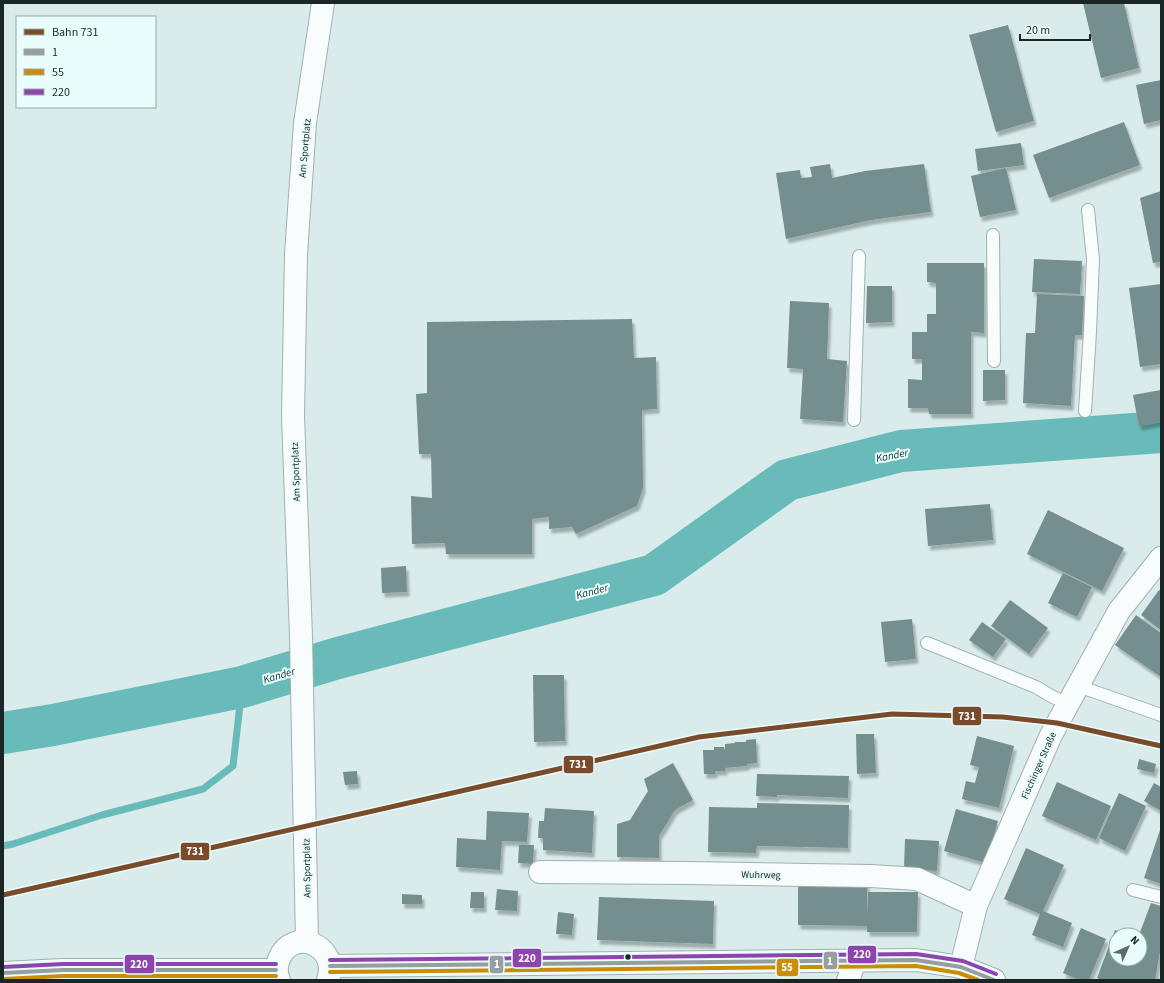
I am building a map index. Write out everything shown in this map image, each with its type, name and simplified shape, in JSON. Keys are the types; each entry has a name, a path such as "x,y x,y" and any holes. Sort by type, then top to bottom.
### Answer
{"street":[{"name":"Am Sportplatz","path":"307,942 303,712 293,416 296,254 305,123 324,3"},
{"name":"Fischinger Straße","path":"961,967 976,906 1051,735 1119,611 1161,558"},
{"name":"Wuhrweg","path":"540,872 871,876 917,880 976,906"},
{"path":"3,973 63,970 278,975 277,964 283,952 294,944 307,942 320,948 329,960 329,973 852,970 916,960 961,967 994,980"}],"lane":[{"path":"1085,411 1090,332 1092,259 1088,210"},
{"path":"993,234 994,361"},
{"path":"854,420 859,256"},
{"path":"927,643 1036,687 1051,696 1073,695 1161,715"},
{"path":"1133,890 1161,897"}],"building":[{"path":"1083,3 1124,3 1139,68 1101,78"},
{"path":"1008,25 1034,121 996,132 969,35"},
{"path":"1161,80 1161,120 1144,124 1136,85"},
{"path":"1124,122 1140,165 1049,198 1033,155"},
{"path":"1021,143 1024,165 978,171 975,149"},
{"path":"830,164 832,178 865,171 924,164 931,212 871,220 786,239 776,173 800,170 801,178 812,177 810,167"},
{"path":"1006,168 1016,210 980,217 971,176"},
{"path":"1161,191 1161,262 1153,263 1140,198"},
{"path":"1034,259 1082,261 1080,294 1032,292"},
{"path":"927,263 984,263 984,333 971,332 971,414 929,414 928,408 908,408 908,379 922,380 922,359 912,359 912,332 927,332 927,314 936,314 936,283 927,282"},
{"path":"1161,284 1161,364 1140,367 1129,288"},
{"path":"867,286 892,286 892,322 866,323"},
{"path":"1037,294 1084,296 1082,335 1075,335 1071,406 1023,403 1026,333 1035,333"},
{"path":"790,301 829,303 827,359 847,361 843,422 800,419 803,369 787,368"},
{"path":"632,319 634,358 656,357 657,409 642,410 643,488 637,506 576,534 572,527 549,529 549,517 532,519 532,554 446,554 445,543 412,544 411,496 432,498 431,454 419,454 416,394 427,393 427,322"},
{"path":"983,370 1005,370 1005,400 983,401"},
{"path":"1161,390 1161,422 1139,426 1133,395"},
{"path":"990,504 993,540 928,546 925,509"},
{"path":"1048,510 1124,548 1102,591 1027,554"},
{"path":"406,566 407,592 382,593 381,568"},
{"path":"1063,573 1092,587 1077,617 1048,603"},
{"path":"1159,590 1161,591 1161,630 1141,615"},
{"path":"1010,600 1048,628 1029,654 991,626"},
{"path":"1136,615 1161,633 1161,677 1115,645"},
{"path":"912,619 916,659 885,662 881,622"},
{"path":"982,622 1006,639 993,657 969,640"},
{"path":"533,675 564,675 565,741 534,742"},
{"path":"856,734 874,734 876,773 857,774"},
{"path":"977,736 1014,746 999,808 962,799 966,781 975,783 979,767 970,765"},
{"path":"756,739 757,763 747,764 747,766 725,768 725,771 715,771 715,774 704,774 703,750 714,750 714,747 724,747 725,751 725,744 746,742 746,740"},
{"path":"1139,759 1156,764 1154,773 1137,769"},
{"path":"673,763 693,800 675,810 659,836 659,858 617,857 617,824 630,820 648,791 644,779"},
{"path":"357,771 358,784 345,785 343,772"},
{"path":"757,774 849,776 848,798 777,795 777,797 756,796"},
{"path":"1057,782 1111,806 1096,840 1042,816"},
{"path":"1154,783 1161,787 1161,811 1144,801"},
{"path":"1119,793 1146,806 1125,851 1099,838"},
{"path":"757,803 849,805 848,848 757,846 756,853 708,852 709,807 757,808"},
{"path":"545,808 594,811 592,853 543,850 543,838 538,838 539,821 544,821"},
{"path":"956,809 998,821 986,863 944,851"},
{"path":"487,811 529,813 527,842 502,841 500,870 456,867 457,838 486,840"},
{"path":"1161,827 1161,884 1144,878"},
{"path":"905,839 939,841 937,871 904,869"},
{"path":"519,845 534,845 533,864 518,863"},
{"path":"1026,848 1064,865 1043,911 1072,923 1063,947 1032,935 1040,914 1004,899"},
{"path":"798,881 867,881 867,915 868,892 918,892 917,932 867,932 867,926 798,925"},
{"path":"497,889 518,891 517,911 495,910"},
{"path":"471,892 484,892 484,908 470,908"},
{"path":"402,894 422,895 422,904 402,904"},
{"path":"599,897 714,901 713,944 597,940"},
{"path":"1151,903 1161,906 1161,946 1155,980 1102,980 1097,978 1108,949 1108,967 1148,967 1148,927 1142,927"},
{"path":"558,912 574,914 572,935 556,934"},
{"path":"1081,928 1106,939 1089,980 1079,980 1063,973"}],"waterway":[{"name":"Kander","path":"3,733 53,725 242,687 338,658 654,575 787,480 901,451 1161,432"},
{"path":"3,846 102,815 203,789 233,766 242,687"}],"rail line":[{"name":"731","path":"3,895 699,737 892,714 1003,717 1057,723 1161,746"}],"transit line":[{"name":"220","path":"330,960 916,954 963,961 996,974"},
{"name":"1","path":"330,966 916,960 961,967 994,980"},
{"name":"220","path":"3,967 63,964 276,964"},
{"name":"55","path":"330,972 916,966 959,973 978,980"},
{"name":"1","path":"3,973 63,970 276,970"},
{"name":"55","path":"3,979 63,976 276,976"}]}
